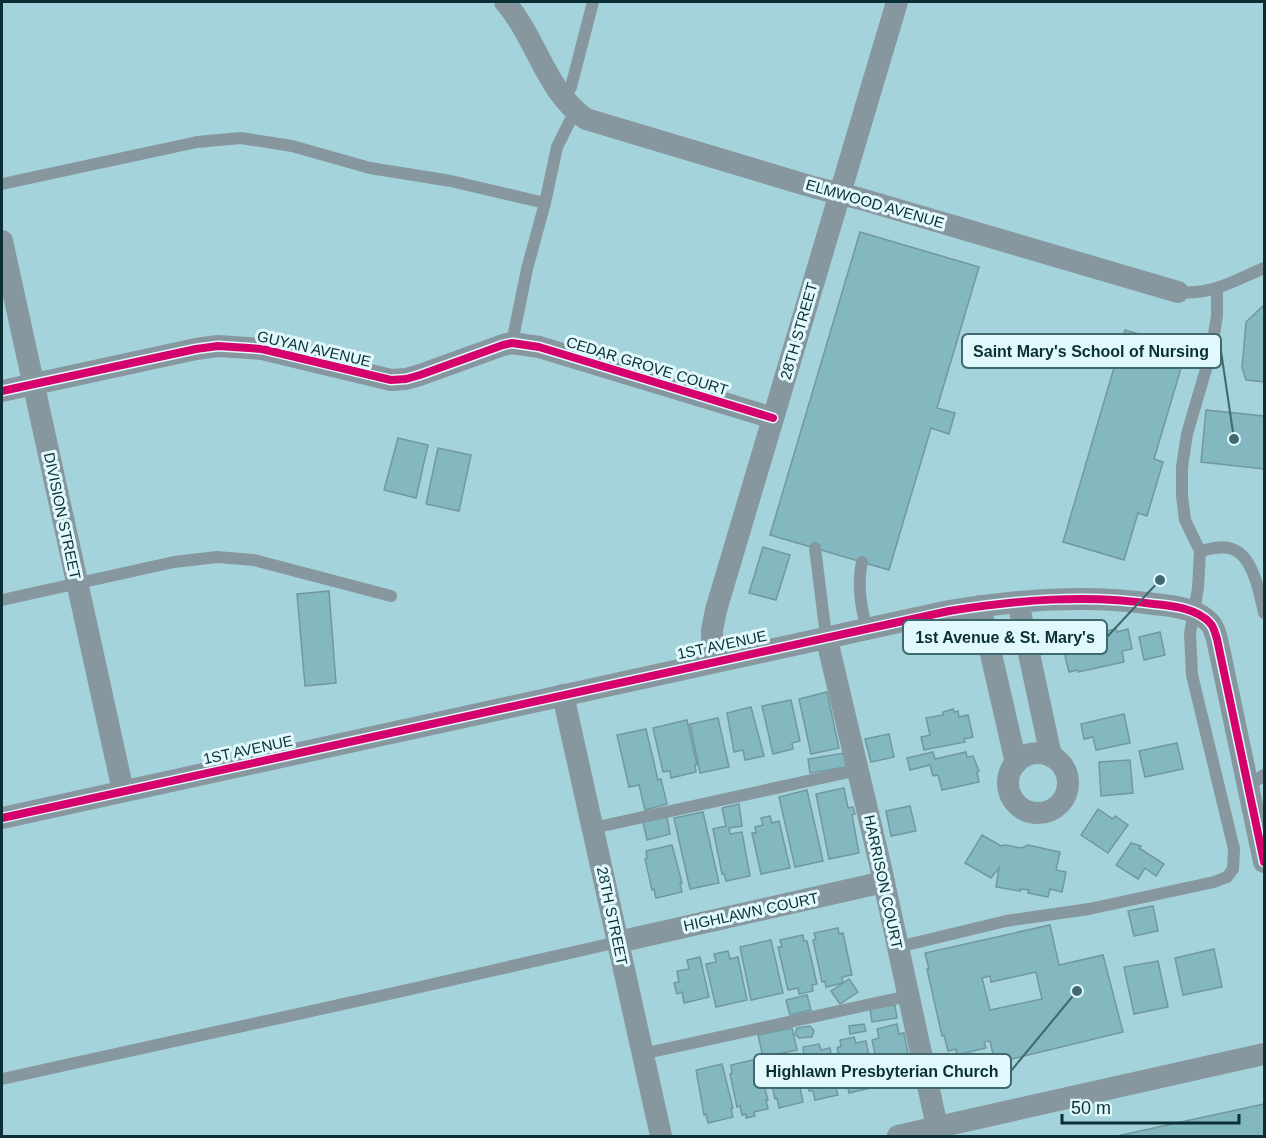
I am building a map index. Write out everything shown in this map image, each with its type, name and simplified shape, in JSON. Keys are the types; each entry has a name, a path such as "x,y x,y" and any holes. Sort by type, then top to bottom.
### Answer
{"street":[{"path":"505,2 519,21 569,105"},
{"name":"28TH STREET","path":"712,661 712,630 716,610 894,4"},
{"name":"ELMWOOD AVENUE","path":"569,105 598,123 1178,292"},
{"name":"DIVISION STREET","path":"2,241 123,792"},
{"name":"CEDAR GROVE COURT","path":"512,343 539,347 773,418"},
{"name":"GUYAN AVENUE","path":"2,391 218,346 262,349 376,378 406,379 512,343"},
{"name":"1ST AVENUE","path":"2,818 826,636 980,606 1075,598 1111,598 1166,605 1195,613"},
{"path":"1018,602 1051,756"},
{"path":"980,606 1016,764"},
{"path":"1195,613 1211,623 1214,630 1257,780 1264,862"},
{"name":"HARRISON COURT","path":"826,636 884,882 939,1132"},
{"name":"28TH STREET","path":"563,695 661,1137"},
{"path":"1032,754 1051,756 1065,770 1068,780 1064,799 1048,811 1029,812 1013,800 1008,781 1011,772 1016,764 1032,754"},
{"name":"HIGHLAWN COURT","path":"618,942 884,882"},
{"path":"898,1137 939,1132 1264,1054"}],"lane":[{"path":"512,343 527,269 557,147 569,119 571,87 593,2"},
{"path":"2,184 197,142 241,138 292,146 370,168 451,181 545,203"},
{"path":"1178,292 1195,294 1217,290 1264,268"},
{"path":"898,947 1006,921 1089,909 1189,889 1227,877 1233,869 1234,849 1192,675 1190,634 1195,613 1200,551 1185,520 1182,496 1182,467 1191,417 1211,352 1217,316 1217,290"},
{"path":"815,548 826,636"},
{"path":"1200,551 1225,548 1234,549 1242,555 1250,566 1258,586 1264,613"},
{"path":"2,600 174,562 217,557 254,560 391,596"},
{"path":"862,562 859,591 866,628"},
{"path":"593,828 858,770"},
{"path":"2,1079 618,942"},
{"path":"642,1054 908,996"}],"building":[{"path":"860,232 979,267 937,408 955,413 949,434 931,428 889,570 770,535"},
{"path":"1264,305 1264,382 1246,380 1242,368 1246,322"},
{"path":"1125,330 1187,348 1154,459 1163,462 1147,516 1138,513 1124,560 1063,542"},
{"path":"1206,410 1264,416 1264,469 1201,462"},
{"path":"398,438 428,445 416,498 384,490"},
{"path":"438,448 471,455 459,511 426,504"},
{"path":"763,547 790,555 776,600 749,593"},
{"path":"329,591 336,683 305,686 297,594"},
{"path":"1116,629 1117,632 1128,629 1132,649 1122,651 1124,662 1069,672 1062,644 1071,642 1070,639"},
{"path":"1160,632 1165,655 1144,660 1139,637"},
{"path":"827,692 839,748 811,754 799,699"},
{"path":"791,700 800,741 792,743 793,749 773,754 762,706"},
{"path":"751,707 764,756 745,760 743,750 734,752 727,713"},
{"path":"953,709 954,712 958,711 959,717 968,715 973,737 964,739 965,742 924,750 921,737 930,735 926,718 943,715 943,712"},
{"path":"1124,714 1130,743 1096,750 1093,737 1084,739 1081,724"},
{"path":"718,718 729,767 700,773 690,724"},
{"path":"687,720 697,765 695,765 696,772 671,778 670,771 663,772 653,728"},
{"path":"646,729 658,780 661,779 667,804 645,810 639,785 629,787 617,735"},
{"path":"889,734 894,757 871,762 865,739"},
{"path":"1177,743 1183,769 1145,777 1139,751"},
{"path":"933,752 935,759 966,752 967,757 973,756 979,771 977,772 979,782 942,790 938,775 933,776 930,765 910,770 907,758"},
{"path":"844,753 846,767 810,773 808,759"},
{"path":"1130,760 1133,793 1101,796 1099,762"},
{"path":"844,788 848,808 853,807 855,814 852,815 859,853 829,859 816,794"},
{"path":"807,790 823,861 795,867 779,797"},
{"path":"739,804 742,826 729,828 730,834 742,832 750,876 726,881 722,874 713,829 726,826 722,808"},
{"path":"910,806 916,831 891,836 886,811"},
{"path":"1098,809 1113,819 1115,816 1128,825 1108,853 1081,835"},
{"path":"703,812 719,883 690,889 674,818"},
{"path":"770,816 772,823 779,821 790,868 761,874 752,833 756,833 755,827 763,825 761,818"},
{"path":"667,817 670,834 647,840 643,822"},
{"path":"982,835 1001,846 1022,848 1028,845 1060,852 1056,870 1066,872 1062,892 1050,889 1048,897 1028,893 1029,890 1020,889 1020,891 996,887 999,868 991,878 965,863"},
{"path":"1131,843 1141,846 1139,848 1164,864 1156,876 1145,868 1138,879 1116,865"},
{"path":"672,845 682,883 680,883 682,892 656,898 645,859 647,858 646,851"},
{"path":"1153,906 1158,931 1134,936 1128,911"},
{"path":"1050,925 1059,965 1103,955 1123,1032 995,1063 990,1041 984,1042 986,1048 957,1055 956,1049 948,1051 944,1035 942,1036 925,953","holes":["1036,972 1042,999 990,1010 982,978 990,976 991,982"]},
{"path":"838,928 839,934 843,933 852,975 842,977 843,983 826,987 825,981 822,982 813,940 816,939 814,933"},
{"path":"803,935 804,941 807,941 817,984 812,985 813,991 799,994 798,988 788,990 778,947 782,947 780,940"},
{"path":"771,940 783,993 751,1000 740,947"},
{"path":"1214,949 1222,987 1183,995 1175,958"},
{"path":"728,951 730,959 738,957 747,1000 716,1007 706,964 716,962 714,954"},
{"path":"700,957 709,997 684,1003 682,992 677,994 674,983 679,982 677,971 689,969 687,960"},
{"path":"1158,961 1168,1007 1134,1014 1124,967"},
{"path":"849,979 858,992 840,1004 831,991"},
{"path":"807,995 811,1010 790,1015 786,1000"},
{"path":"895,1005 897,1018 872,1022 870,1009"},
{"path":"864,1024 866,1031 850,1034 849,1026"},
{"path":"897,1024 899,1034 904,1033 913,1078 884,1085 872,1040 879,1038 877,1029"},
{"path":"810,1026 814,1031 812,1037 799,1038 795,1034 797,1028"},
{"path":"792,1028 797,1050 763,1057 758,1035"},
{"path":"854,1037 856,1043 866,1041 875,1087 849,1093 837,1048 841,1046 840,1040"},
{"path":"819,1044 821,1050 830,1048 838,1095 815,1100 813,1091 809,1091 801,1054 804,1054 803,1047"},
{"path":"794,1057 803,1102 779,1108 767,1063"},
{"path":"757,1059 768,1100 766,1100 768,1109 754,1112 755,1116 746,1118 746,1114 742,1115 740,1106 737,1107 730,1074 732,1073 731,1065"},
{"path":"722,1064 733,1108 731,1109 733,1117 708,1123 706,1114 704,1115 696,1070"},
{"path":"1264,1104 1264,1136 1117,1136"}],"cycle path":[{"path":"2,391 218,346 262,349 391,380 406,379 512,343 539,347 773,418"},
{"path":"2,818 949,611 1026,601 1103,599 1184,609 1205,618 1212,626 1217,639 1264,862"}],"place":[{"name":"Saint Mary's School of Nursing","path":"1234,439"},
{"name":"1st Avenue & St. Mary's","path":"1160,580"},
{"name":"Highlawn Presbyterian Church","path":"1077,991"}]}
